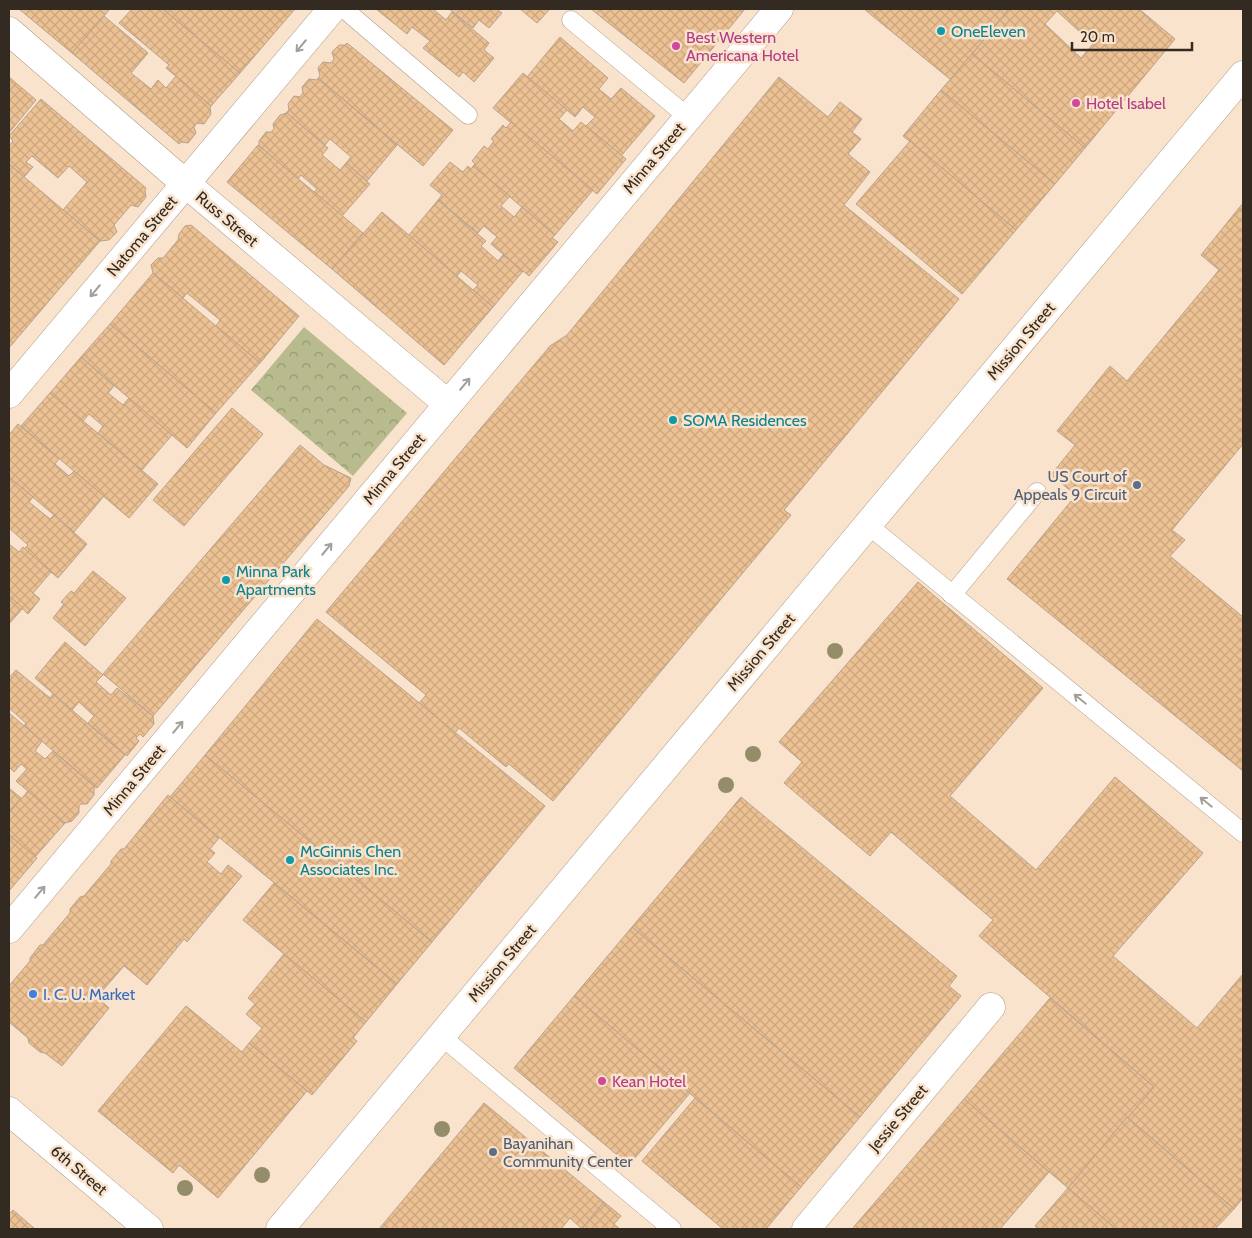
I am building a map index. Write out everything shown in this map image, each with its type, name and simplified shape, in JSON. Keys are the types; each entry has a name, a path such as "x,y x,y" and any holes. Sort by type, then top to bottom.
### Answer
{"street":[{"name":"Natoma Street","path":"9,394 332,9"},
{"name":"Minna Street","path":"9,930 779,9"},
{"name":"Russ Street","path":"9,30 186,184 448,404"},
{"name":"Mission Street","path":"280,1229 1243,75"},
{"name":"Jessie Street","path":"806,1229 991,1007"},
{"name":"6th Street","path":"9,1111 149,1229"}],"lane":[{"path":"344,9 468,115"},
{"path":"571,20 688,117"},
{"path":"952,595 1037,492"},
{"path":"868,525 1243,833"},
{"path":"441,1036 672,1229"}],"green space":[{"path":"304,327 407,413 353,476 251,390"}],"building":[{"path":"19,9 110,9 72,53"},
{"path":"132,9 163,9 240,73 211,106 166,68 169,65 119,23"},
{"path":"163,9 295,9 240,73"},
{"path":"376,9 433,9 446,20 452,12 489,43 484,50 494,58 474,82 463,72 459,77 423,48 430,41 412,27 407,34"},
{"path":"449,9 497,9 502,13 489,28 479,20 473,28"},
{"path":"520,9 550,9 537,23"},
{"name":"Best Western Americana Hotel","path":"591,9 745,9 684,83"},
{"name":"OneEleven","path":"864,9 1009,9 951,80"},
{"name":"Hotel Isabel","path":"1009,9 1139,9 1175,39 1085,148 972,54","holes":["1057,11 1093,44 1081,58 1045,24"]},
{"path":"104,16 148,53 131,73 151,89 158,80 166,88 176,76 211,106 211,114 204,124 197,123 194,127 196,133 188,143 181,142 179,144 72,53"},
{"path":"560,37 608,78 599,89 611,99 621,88 655,116 621,156 586,126 595,117 583,107 575,117 527,77"},
{"path":"347,43 453,130 423,166 318,78 320,76 318,68 323,62 331,63 334,59 332,52 339,45"},
{"path":"972,54 1085,148 1055,184 941,90"},
{"path":"523,73 567,110 559,119 573,131 581,122 626,159 597,194 493,108"},
{"path":"9,77 36,100 9,133"},
{"name":"SOMA Residences","path":"779,77 828,117 840,102 862,119 852,132 861,139 848,154 870,172 844,205 959,299 784,510 791,515 553,801 509,764 506,767 459,728 455,733 419,703 426,695 326,612 550,346 567,335"},
{"path":"318,78 397,145 367,181 346,163 351,157 330,139 325,145 286,113 289,110 288,104 294,96 300,97 303,93 302,87 309,79 317,80"},
{"path":"941,90 1055,184 1016,230 903,136"},
{"path":"41,99 146,188 146,197 138,207 131,205 114,225 117,232 109,240 100,241 63,210 87,182 69,166 58,178 32,156 26,162 33,167 24,177 9,164 9,146 13,141 9,136"},
{"path":"287,113 328,148 322,155 340,170 346,163 370,184 342,216 314,192 317,189 301,175 298,179 259,146 259,141 266,132 271,132 274,129 273,124 280,115"},
{"path":"511,122 593,190 555,235 473,166 475,164 472,161 484,146 488,149 494,141 491,139 503,125 506,128"},
{"path":"910,141 1016,230 962,294 856,204"},
{"path":"258,145 363,233 332,269 227,182"},
{"path":"450,162 463,172 468,166 471,169 473,166 510,196 501,206 514,217 522,207 555,235 552,238 558,242 529,276 491,244 497,237 484,226 478,233 438,200 442,195 430,185"},
{"path":"10,165 100,241 9,348 9,167"},
{"path":"438,200 486,241 481,246 498,261 503,255 523,271 493,307 473,290 478,285 461,271 457,276 408,236"},
{"name":"US Court of Appeals 9 Circuit","path":"1243,203 1243,444 1172,530 1185,540 1170,556 1243,617 1243,771 1007,579 1076,495 1051,475 1075,445 1057,431 1110,366 1127,381 1219,270 1201,255"},
{"path":"382,212 493,307 444,365 332,269"},
{"path":"191,225 299,316 260,363 216,326 220,320 187,293 183,298 153,273 151,265 158,258 163,258 178,240 179,234 185,226"},
{"path":"153,273 260,363 216,413 110,324"},
{"path":"110,324 216,413 187,448 81,357"},
{"path":"81,357 114,386 108,393 123,405 129,398 172,435 142,470 98,433 103,426 89,414 83,421 50,393"},
{"path":"50,393 158,484 129,518 21,426"},
{"path":"232,408 263,434 184,526 153,500"},
{"path":"18,424 59,459 55,464 69,476 74,471 104,496 74,532 9,477 9,435"},
{"name":"Minna Park Apartments","path":"300,445 324,465 351,478 349,486 153,716 103,674"},
{"path":"9,477 33,497 29,502 50,519 54,515 87,544 58,578 24,549 28,545 9,528"},
{"path":"9,544 19,552 23,547 51,572 33,593 40,599 28,614 9,596"},
{"path":"93,571 126,598 85,646 53,618 64,604 61,602 71,591 74,593"},
{"path":"918,582 1043,688 950,796 1036,870 1115,777 1203,853 1113,956 1197,1028 1243,974 1243,1198 1234,1209 1127,1117 1154,1087 979,936 993,920 891,832 870,856 784,783 802,762 779,742"},
{"path":"9,596 23,608 9,624"},
{"path":"317,619 545,806 432,942 205,755"},
{"path":"65,642 103,675 96,682 111,695 117,688 153,716 154,724 143,737 140,734 136,738 139,741 127,756 88,723 94,716 79,702 72,710 35,678"},
{"path":"16,670 50,698 53,694 125,755 97,788 24,726 26,723 9,708 9,678"},
{"path":"9,713 42,741 35,751 45,759 53,751 95,787 94,795 87,804 79,806 79,813 72,821 65,823 16,781 27,769 21,764 14,772 9,767"},
{"name":"McGinnis Chen Associates Inc.","path":"205,755 432,942 397,984 170,797"},
{"path":"9,788 21,798 9,813"},
{"path":"28,791 65,823 35,857 9,835 9,813"},
{"path":"168,795 219,838 210,849 215,853 207,862 221,874 228,865 242,876 187,942 184,939 147,985 124,966 97,997 109,1008 62,1066 29,1043 28,1038 9,1022 9,986 30,961 30,958 40,945 43,945 70,913 70,909 80,897 84,896 111,864 111,861 121,849 124,849"},
{"path":"741,797 957,976 949,986 961,996 860,1117 632,927"},
{"path":"9,835 37,858 9,891"},
{"path":"274,883 397,984 366,1022 243,920"},
{"path":"632,927 860,1117 801,1187 574,996"},
{"path":"284,954 366,1022 353,1038 357,1041 312,1095 249,1043 262,1028 246,1014 255,1004 248,998"},
{"name":"Kean Hotel","path":"574,996 690,1093 629,1165 514,1068"},
{"path":"1050,998 1154,1087 1068,1188 964,1099"},
{"path":"186,1006 242,1052 249,1043 307,1091 218,1198 179,1165 173,1173 98,1111"},
{"path":"695,1098 801,1187 766,1229 723,1229 642,1161"},
{"path":"964,1099 1049,1172 1000,1229 852,1229"},
{"name":"Bayanihan Community Center","path":"484,1103 604,1202 582,1229 570,1218 561,1229 379,1229"},
{"path":"1127,1117 1234,1209 1215,1229 1116,1229 1068,1188"},
{"path":"1068,1188 1116,1229 1039,1229 1035,1226"},
{"path":"604,1202 621,1216 614,1224 620,1229 582,1229"},
{"path":"13,1210 35,1229 9,1229 9,1214"}],"place":[{"name":"OneEleven","path":"941,31"},
{"name":"Best Western Americana Hotel","path":"676,46"},
{"name":"Hotel Isabel","path":"1076,103"},
{"name":"SOMA Residences","path":"673,420"},
{"name":"US Court of Appeals 9 Circuit","path":"1137,485"},
{"name":"Minna Park Apartments","path":"226,580"},
{"name":"McGinnis Chen Associates Inc.","path":"290,860"},
{"name":"I. C. U. Market","path":"33,994"},
{"name":"Kean Hotel","path":"602,1081"},
{"name":"Bayanihan Community Center","path":"493,1152"}]}
